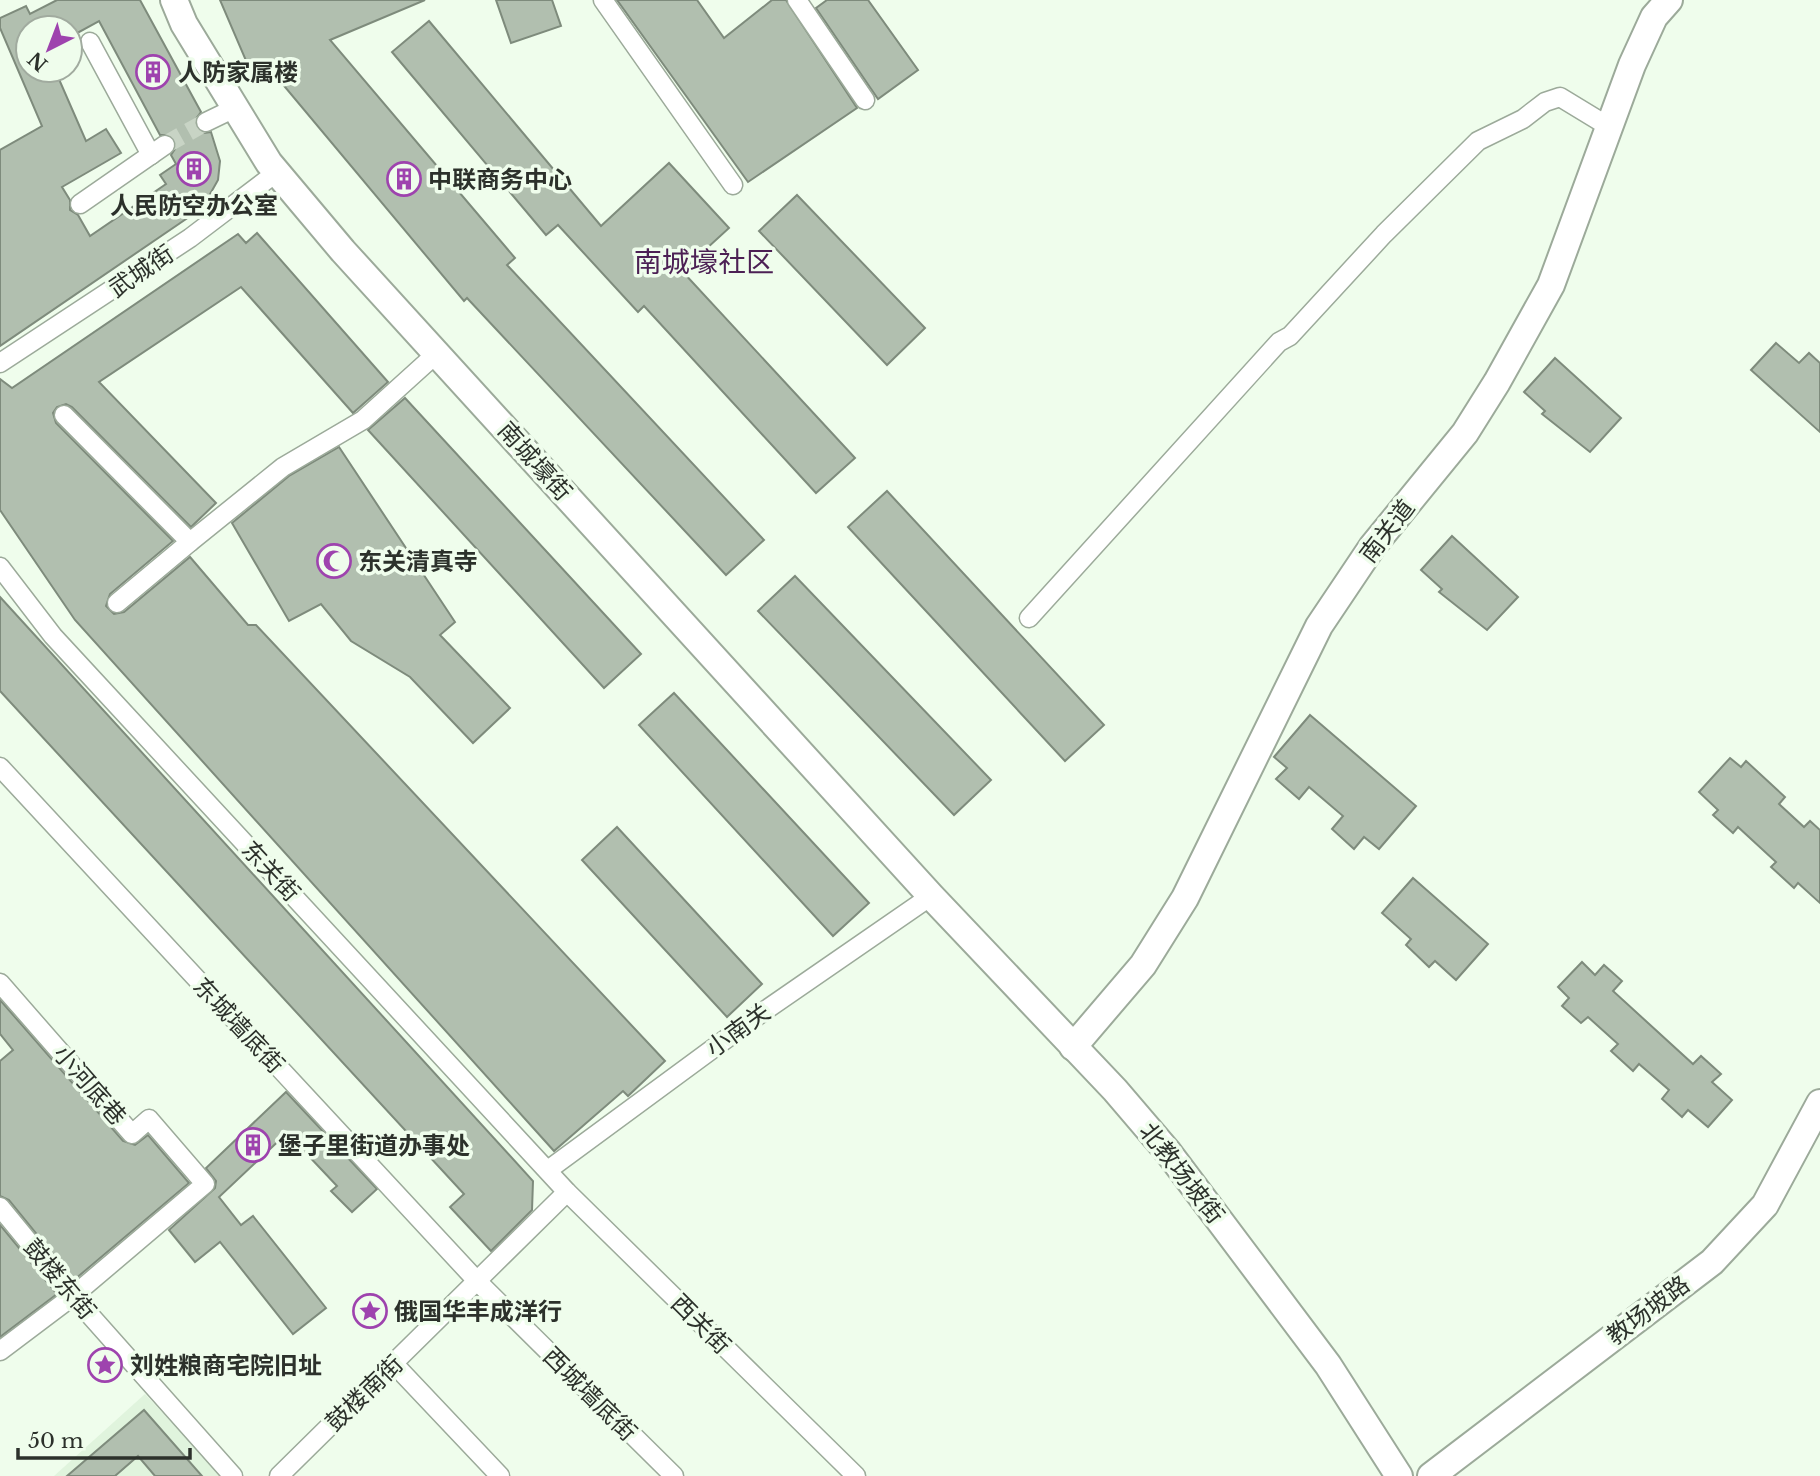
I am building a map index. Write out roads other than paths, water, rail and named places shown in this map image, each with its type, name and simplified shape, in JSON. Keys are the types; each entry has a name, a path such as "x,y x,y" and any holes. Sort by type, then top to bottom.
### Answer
{"street":[{"name":"南城壕街","path":"174,0 184,24 277,172 343,251 931,896"},
{"path":"603,0 733,186"},
{"path":"797,0 864,100"},
{"name":"南关道","path":"1073,1047 1143,965 1185,898 1319,626 1372,547 1465,433 1497,382 1551,285 1632,65 1654,17 1669,0"},
{"path":"80,204 158,150 90,42"},
{"path":"1029,618 1279,342 1290,336 1384,234 1478,141 1523,119 1545,102 1560,97 1611,128"},
{"path":"206,122 235,108"},
{"name":"武城街","path":"0,363 190,238 277,172"},
{"path":"117,603 283,467 363,419 436,354"},
{"path":"64,415 190,542"},
{"name":"东关街","path":"0,567 53,636 548,1170"},
{"name":"东城墙底街","path":"0,767 478,1282"},
{"name":"北教场坡街","path":"931,896 1168,1152 1328,1365 1399,1476"},
{"name":"小南关","path":"548,1170 760,1014 931,896"},
{"name":"小河底巷","path":"0,983 132,1134 149,1119 205,1184 74,1296"},
{"name":"教场坡路","path":"1431,1476 1712,1262 1765,1205 1820,1103"},
{"name":"西关街","path":"548,1170 567,1192 856,1476"},
{"name":"鼓楼南街","path":"279,1476 567,1192"},
{"name":"鼓楼东街","path":"0,1207 74,1296 233,1476"},
{"name":"西城墙底街","path":"478,1282 674,1476"},
{"path":"0,1352 74,1296"},
{"path":"394,1364 500,1476"}],"tunnel":[{"path":"165,145 206,122"}],"place":[{"name":"人防家属楼","path":"153,72"},
{"name":"人民防空办公室","path":"194,169"},
{"name":"中联商务中心","path":"404,179"},
{"name":"东关清真寺","path":"334,561"},
{"name":"堡子里街道办事处","path":"253,1145"},
{"name":"俄国华丰成洋行","path":"370,1311"},
{"name":"刘姓粮商宅院旧址","path":"105,1365"}],"district":[{"name":"南城壕社区","path":"704,262"}]}
